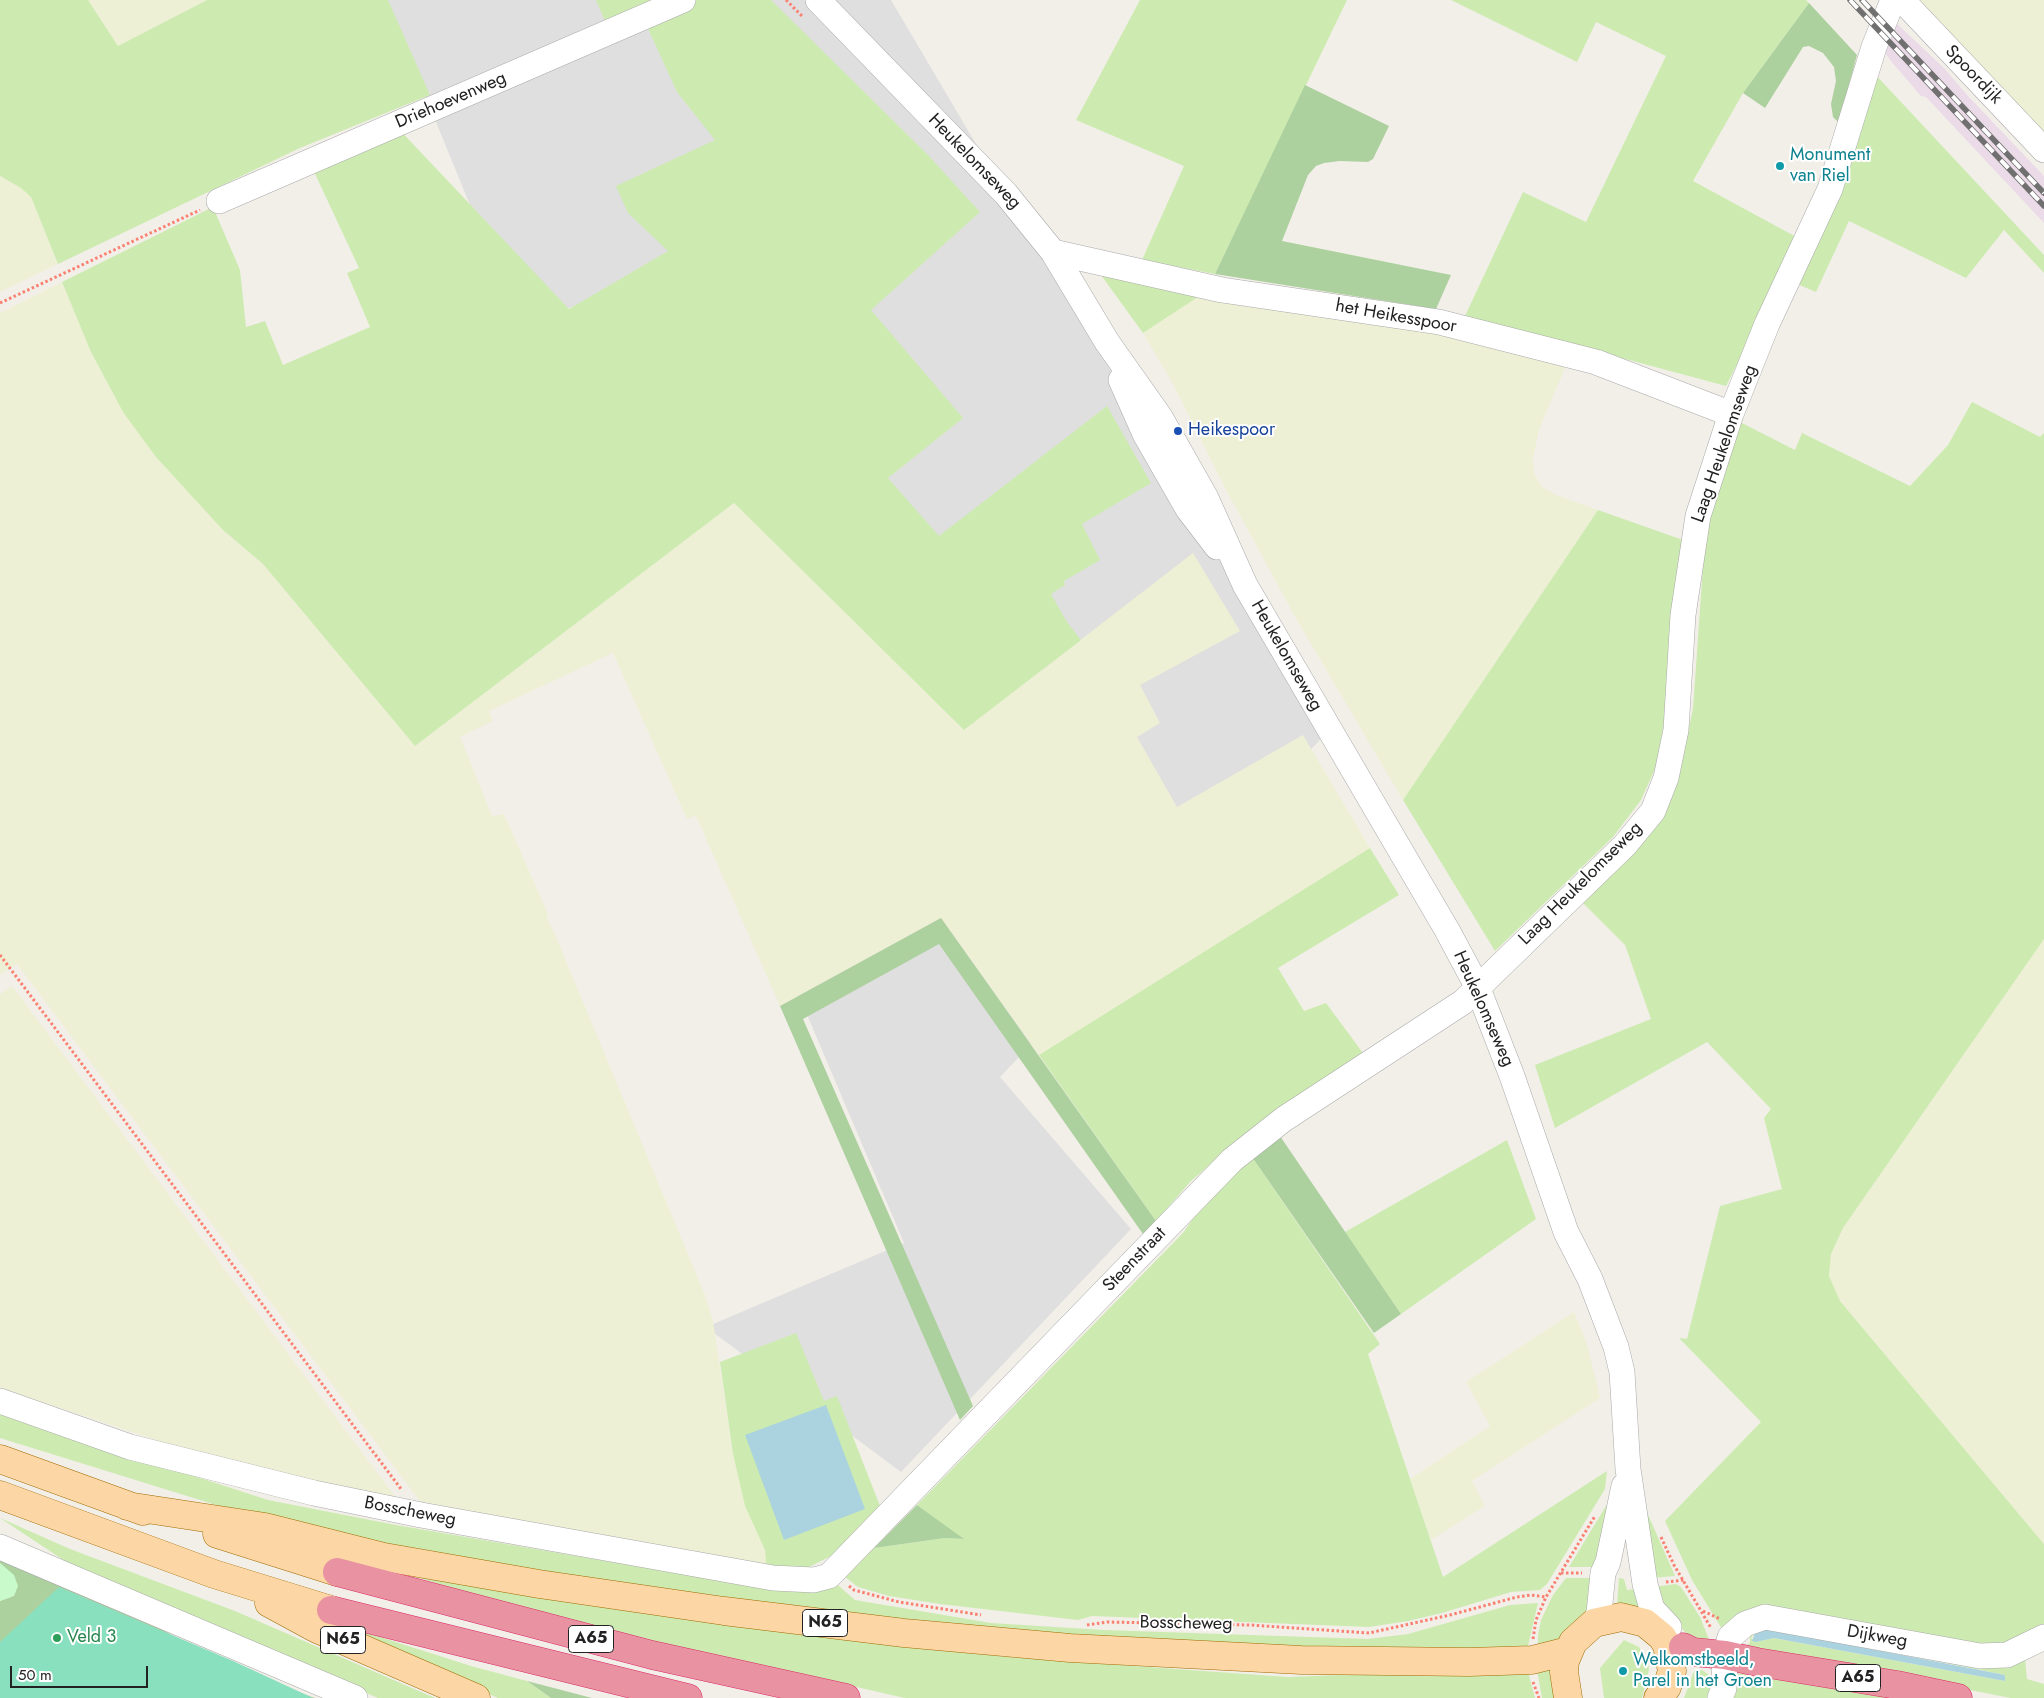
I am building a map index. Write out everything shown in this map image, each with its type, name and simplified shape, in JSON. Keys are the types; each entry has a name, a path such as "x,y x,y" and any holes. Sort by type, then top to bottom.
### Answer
{"highway":[{"name":"A65","path":"337,1572 652,1655 846,1698"},
{"name":"A65","path":"331,1610 688,1698"},
{"name":"A65","path":"1677,1648 1725,1660 1757,1662 1897,1685 1958,1698"}],"main road":[{"name":"N65","path":"0,1460 127,1506 337,1572"},
{"name":"N65","path":"0,1495 214,1574 331,1610"},
{"name":"N65","path":"127,1506 264,1527 384,1557 539,1584 724,1611 904,1633 1070,1648 1301,1660 1523,1660 1568,1651"},
{"name":"N65","path":"214,1574 317,1629 476,1698"},
{"path":"1568,1698 1564,1672 1568,1651 1579,1635 1602,1621 1621,1617 1645,1623 1677,1648 1684,1680 1674,1698"},
{"path":"1584,1698 1578,1684 1579,1664 1588,1647 1602,1634 1602,1621"},
{"path":"1658,1698 1670,1679 1677,1648"}],"street":[{"name":"Driehoevenweg","path":"218,201 683,0"},
{"name":"Heukelomseweg","path":"818,0 1006,194 1053,252 1107,342 1124,390 1145,434 1188,508 1245,585 1447,930 1477,986 1512,1076 1566,1232 1590,1279 1616,1347 1622,1372 1628,1468 1649,1603 1677,1648"},
{"name":"Laag Heukelomseweg","path":"1477,986 1625,846 1653,810 1666,778 1676,730 1683,615 1698,516 1731,414 1767,324 1830,189 1871,54 1893,0"},
{"name":"Spoordijk","path":"1902,0 2044,150"},
{"name":"het Heikesspoor","path":"1053,252 1222,290 1439,322 1596,362 1731,414"},
{"name":"Steenstraat","path":"829,1575 1232,1160 1284,1119 1463,1002 1477,986"},
{"name":"Bosscheweg","path":"0,1401 130,1447 314,1493 421,1515 773,1578 814,1580 829,1575"},
{"name":"Heukelomseweg","path":"1602,1621 1614,1574 1608,1562 1628,1468"},
{"path":"0,1547 355,1698"},
{"name":"Dijkweg","path":"1725,1660 1730,1637 1736,1630 1765,1617 1980,1656 2007,1654 2044,1637"},
{"path":"1720,1698 1724,1688 1725,1660"}],"path":[{"path":"0,304 218,201"},
{"path":"0,955 421,1515"},
{"path":"1560,1573 1598,1512"},
{"path":"1658,1528 1674,1565 1709,1622 1725,1660"},
{"path":"829,1575 854,1590 877,1597 988,1616"},
{"name":"Bosscheweg","path":"1085,1625 1107,1622 1250,1625 1369,1633 1450,1615 1516,1597 1531,1595 1546,1597"}],"shaded area":[{"path":"386,0 891,0 1009,200 1335,724 1000,1077 1131,1229 901,1472 706,1327 904,1243 777,944 1128,753 889,502 765,233 520,327"},
{"path":"1894,21 1945,69 2044,176 2044,223 1926,97 1921,96 1890,60 1883,50 1888,46 1895,32 1892,25"}],"green space":[{"path":"0,0 88,0 118,46 207,0 388,0 430,95 300,148 58,264 31,197 21,188 0,176"},
{"path":"88,0 207,0 118,46"},
{"path":"596,0 654,0 605,21"},
{"path":"691,0 771,0 928,155 980,212 871,310 963,418 888,478 939,536 1107,406 1151,483 1082,524 1100,560 1064,581 1065,585 1051,594 1067,622 1081,640 964,730 734,503 415,746 263,564 223,530 156,457 123,412 91,352 62,282 213,207 240,270 246,327 265,321 283,365 370,327 347,273 359,268 309,161 395,125 569,309 668,251 628,213 616,186 715,140 677,92 644,20"},
{"path":"1140,0 1347,0 1215,274 1142,260 1184,166 1076,120"},
{"path":"1451,0 1806,0 1809,3 1743,93 1693,181 1800,239 1726,386 1465,316 1523,192 1586,222 1666,56 1596,22 1577,62"},
{"path":"1911,0 2044,0 2044,143"},
{"path":"1809,3 1857,55 1849,85 1843,127 1833,117 1831,104 1836,81 1834,67 1823,53 1809,46 1803,47 1765,108 1743,93"},
{"path":"1873,72 2044,255 2044,273 2004,230 1966,278 1849,221 1816,292 1797,284"},
{"path":"1305,85 1389,126 1373,159 1368,162 1340,161 1316,166 1308,175 1282,241 1451,275 1436,309 1215,274"},
{"path":"0,176 21,188 31,197 58,264 0,292"},
{"path":"1098,271 1201,295 1143,333"},
{"path":"62,282 91,352 123,412 223,530 263,564 415,746 734,503 964,730 1193,553 1240,631 1140,685 1160,723 1137,737 1177,807 1303,735 1370,848 1039,1055 941,918 780,1006 696,816 687,819 613,653 489,711 493,721 460,737 492,816 504,814 548,914 547,919 705,1295 713,1321 733,1454 745,1506 765,1550 767,1571 425,1508 17,964 0,975 0,313"},
{"path":"1201,295 1442,335 1566,366 1539,429 1533,459 1534,473 1541,486 1556,495 1598,510 1403,800 1298,622 1225,488 1173,384 1143,333"},
{"path":"1972,402 2040,437 2044,433 2044,939 1843,1228 1831,1254 1829,1276 1840,1301 2044,1544 2044,1626 2005,1649 1763,1610 1725,1634 1692,1580 1665,1521 1761,1422 1679,1338 1687,1339 1720,1206 1782,1189 1764,1118 1771,1109 1707,1042 1555,1128 1535,1065 1651,1019 1625,945 1581,901 1667,808 1680,773 1693,708 1707,510 1734,419 1795,450 1802,433 1910,486 1948,445"},
{"path":"1598,510 1683,540 1669,642 1666,712 1656,767 1641,800 1613,837 1495,951 1403,800"},
{"path":"1370,848 1399,895 1278,968 1304,1011 1326,1003 1363,1053 1235,1143 1191,1181 1156,1221 1039,1055"},
{"path":"941,918 1156,1221 1143,1234 939,944 803,1019 973,1406 960,1420 780,1006"},
{"path":"2044,939 2044,1544 1840,1301 1829,1276 1831,1254 1843,1228"},
{"path":"12,986 400,1503 165,1443 0,1388 0,994"},
{"path":"1280,1136 1401,1314 1374,1333 1252,1157"},
{"path":"1507,1140 1536,1219 1401,1314 1345,1232"},
{"path":"1252,1157 1380,1344 1368,1354 1443,1577 1607,1471 1605,1489 1547,1584 1540,1590 1511,1592 1442,1613 1369,1627 1092,1616 1078,1620 940,1604 889,1596 858,1587 845,1577 874,1548 945,1538 963,1539 917,1505 1183,1233 1207,1198"},
{"path":"1574,1312 1587,1344 1600,1398 1472,1481 1485,1506 1431,1540 1410,1479 1490,1426 1466,1382"},
{"path":"796,1333 824,1401 837,1396 880,1506 833,1555 807,1568 767,1571 765,1550 745,1506 733,1454 720,1362"},
{"path":"0,1413 268,1500 396,1525 611,1562 768,1582 831,1579 855,1600 991,1623 1104,1630 1368,1639 1408,1634 1510,1605 1538,1603 1528,1646 1451,1650 1378,1650 1030,1634 499,1572 229,1509 0,1438"},
{"path":"917,1505 964,1539 945,1538 874,1548"},
{"path":"1606,1506 1609,1507 1597,1567 1569,1567"},
{"path":"1646,1510 1675,1576 1650,1578"},
{"path":"0,1518 70,1549 235,1611 435,1698 378,1698 80,1571"},
{"path":"0,1554 148,1621 225,1667 315,1698 256,1698 0,1656 0,1601 13,1596 0,1563"},
{"path":"0,1563 14,1575 18,1586 14,1596 0,1601"},
{"path":"397,1571 771,1624 907,1647 1008,1657 1288,1677 1527,1668 1535,1698 905,1698 542,1616"},
{"path":"1566,1578 1595,1578 1594,1599 1571,1633 1538,1651 1538,1635 1541,1620 1553,1595"},
{"path":"1619,1578 1624,1579 1627,1590 1639,1589 1645,1611 1617,1606"},
{"path":"1676,1584 1681,1587 1700,1617 1712,1647 1687,1635 1652,1587"},
{"path":"59,1587 233,1661 313,1698 0,1698 0,1642"},
{"path":"308,1614 471,1666 527,1681 551,1698 498,1698"},
{"path":"1750,1633 1755,1633 1751,1638 1756,1642 1774,1638 2005,1681 2005,1675 1886,1651 1765,1634 2025,1658 2027,1679 2044,1684 2044,1698 2011,1698 1892,1675 1738,1650 1750,1643"},
{"path":"1624,1640 1639,1647 1648,1661 1649,1670 1642,1698 1604,1698 1600,1668"},
{"path":"1536,1665 1554,1665 1561,1698 1542,1698"},
{"path":"1702,1670 1713,1678 1714,1698 1684,1698 1694,1671"},
{"path":"1732,1673 1764,1676 1900,1698 1730,1698"},
{"path":"527,1681 592,1698 551,1698"}],"water":[{"path":"826,1405 865,1509 784,1540 745,1435"},
{"path":"1768,1629 2005,1675 2005,1681 1774,1638 1756,1642 1752,1641 1755,1633"}],"railway":[{"path":"1850,0 2044,206"},
{"path":"1862,0 2044,193"}],"place":[{"name":"Monument van Riel","path":"1780,166"},
{"name":"Heikespoor","path":"1178,431"},
{"name":"Veld 3","path":"57,1638"},
{"name":"Welkomstbeeld, Parel in het Groen","path":"1623,1671"}]}
